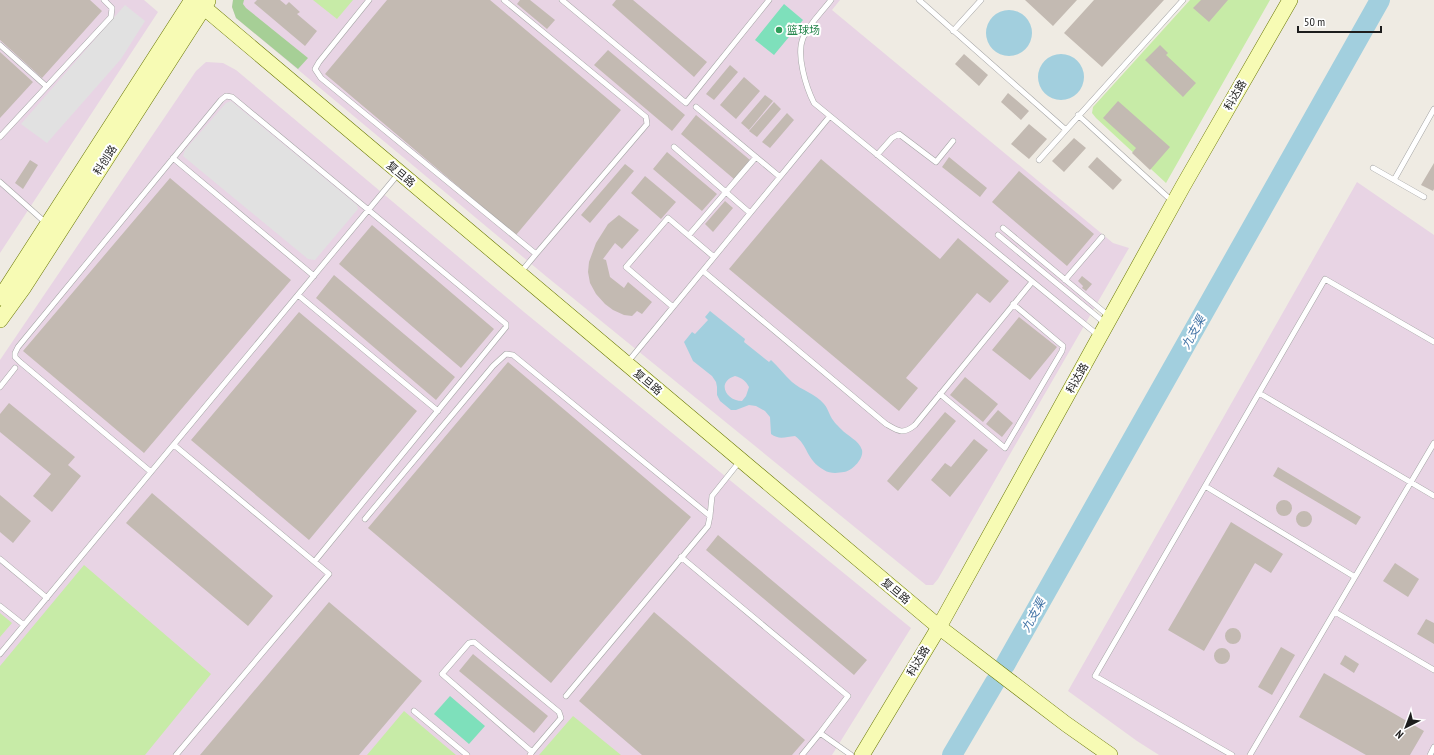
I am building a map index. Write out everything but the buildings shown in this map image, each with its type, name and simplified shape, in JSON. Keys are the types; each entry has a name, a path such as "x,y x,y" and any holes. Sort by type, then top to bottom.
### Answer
{"street":[{"name":"科达路","path":"862,755 939,627 1174,203 1290,0"},
{"name":"复旦路","path":"199,2 939,627 1066,724 1110,755"},
{"name":"科创路","path":"0,298 199,2"},
{"name":"科创路","path":"0,320 28,280 199,2"}],"lane":[{"path":"0,137 111,17 112,8 104,0"},
{"path":"369,0 315,69 321,78 536,254"},
{"path":"504,0 646,117 647,124 520,274"},
{"path":"562,0 686,103 768,0"},
{"path":"831,0 804,38 801,50 808,92 814,103 1032,282 1106,326"},
{"path":"919,0 1066,130"},
{"path":"953,31 981,0"},
{"path":"1039,160 1183,0"},
{"path":"0,45 46,86"},
{"path":"151,472 15,358 15,353 18,347 221,100 226,96 232,97 506,324 506,327 315,561"},
{"path":"696,107 780,177"},
{"path":"1394,180 1434,109"},
{"path":"1078,115 1174,203"},
{"path":"627,364 830,116"},
{"path":"877,155 892,138 899,134 936,162 952,141"},
{"path":"674,147 750,213"},
{"path":"689,235 756,157"},
{"path":"173,158 314,276"},
{"path":"1372,168 1424,197"},
{"path":"0,654 400,173"},
{"path":"0,182 48,225"},
{"path":"673,307 626,267 668,218 714,257"},
{"path":"1003,228 1065,280 1106,326"},
{"path":"998,235 1106,326"},
{"path":"1065,280 1102,237"},
{"path":"703,271 886,424 899,432 908,430 914,425 1032,282"},
{"path":"1232,755 1095,676 1325,279 1434,342"},
{"path":"298,295 438,411"},
{"path":"940,394 1005,448 1062,351 1063,346 1013,304"},
{"path":"365,519 493,366 506,354 513,355 710,516"},
{"path":"0,387 15,368"},
{"path":"1259,393 1434,496"},
{"path":"1250,755 1434,443"},
{"path":"174,445 329,574 176,755"},
{"path":"566,696 708,526 712,496 741,460"},
{"path":"1205,486 1356,577"},
{"path":"681,557 848,696 802,755"},
{"path":"0,559 47,598"},
{"path":"0,606 24,625"},
{"path":"1335,612 1434,670"},
{"path":"474,642 559,712 561,718 531,754 442,674 469,643 474,642"},
{"path":"414,711 467,755"},
{"path":"820,733 852,755"},
{"path":"1430,755 1434,748"}],"shaded area":[{"path":"0,0 144,0 158,12 0,253"},
{"path":"233,0 840,0 832,10 1113,243 1129,248 938,579 933,585 926,585 547,277 236,18 232,7"},
{"path":"125,5 145,21 121,59 47,143 21,124"},
{"path":"206,62 223,63 236,70 524,312 911,628 832,755 0,755 0,360 196,71"},
{"path":"231,101 357,205 358,209 315,260 308,259 183,156 185,150 226,103"},
{"path":"1357,182 1434,235 1434,755 1159,755 1137,741 1068,691"}],"green space":[{"path":"233,0 244,0 243,4 246,8 308,58 298,69 236,18 232,7"},
{"path":"313,0 353,0 337,19"},
{"path":"1190,0 1270,0 1166,183 1092,113 1093,107"},
{"name":"篮球场","path":"784,4 803,20 774,55 755,40"},
{"path":"84,565 211,674 145,755 0,755 0,666"},
{"path":"0,613 12,623 0,637"},
{"path":"450,696 485,726 469,744 434,714"},
{"path":"404,711 456,755 367,755"},
{"path":"573,716 621,755 539,755"}],"water":[{"path":"1004,10 1014,10 1022,14 1028,20 1032,28 1032,38 1028,46 1022,52 1014,56 1004,56 996,52 990,46 986,38 986,28 990,20 996,14"},
{"path":"1057,54 1065,54 1074,58 1080,64 1084,77 1080,90 1074,96 1065,100 1057,100 1048,96 1042,90 1038,81 1038,73 1042,64 1048,58"},
{"path":"710,311 745,339 744,342 769,362 771,360 792,382 821,401 826,406 835,422 844,432 858,443 862,450 861,457 857,464 844,472 834,473 826,471 814,462 795,436 779,438 771,434 770,417 765,411 756,406 749,405 736,410 731,410 720,401 717,395 716,382 712,376 693,361 684,342 692,332 695,334 708,320 705,317","holes":["735,376 745,381 749,387 746,396 742,401 731,398 725,391 726,382"]}],"waterway":[{"name":"九支渠","path":"1005,665 1380,0"},
{"name":"九支渠","path":"952,755 995,682"}],"place":[{"name":"篮球场","path":"779,30"}]}
